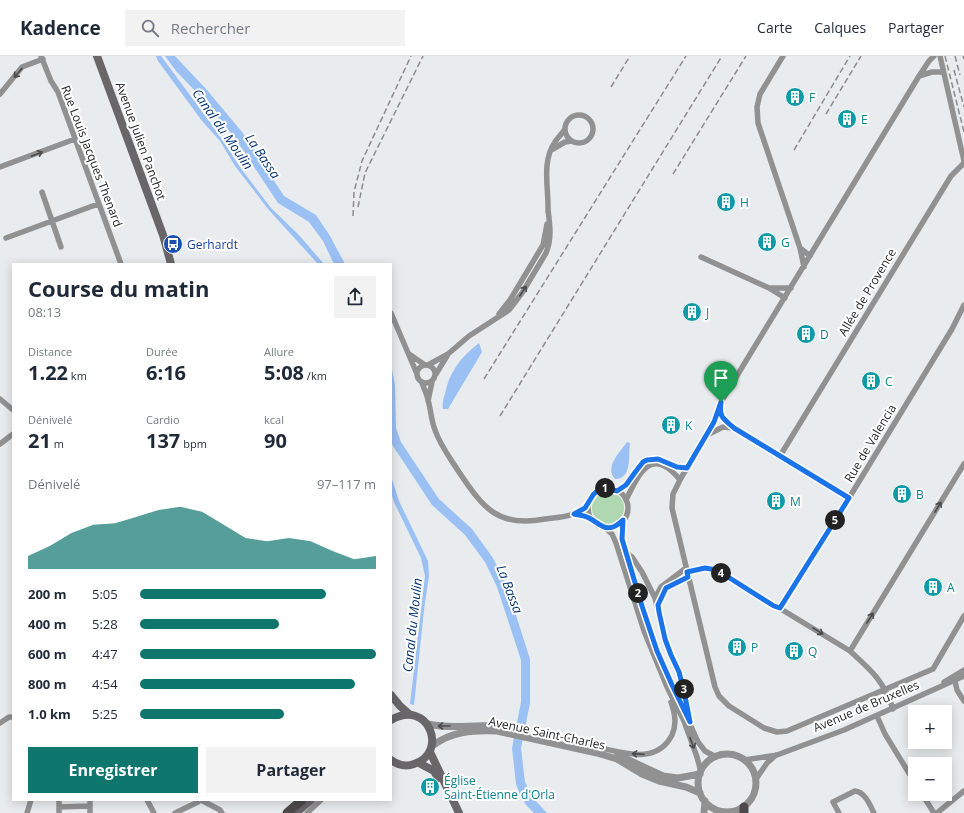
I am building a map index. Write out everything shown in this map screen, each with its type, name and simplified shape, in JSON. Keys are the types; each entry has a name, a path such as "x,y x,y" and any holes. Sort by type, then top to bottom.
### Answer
{"main road":[{"name":"Avenue Julien Panchot","path":"97,56 163,235 176,263"},
{"name":"Avenue Julien Panchot","path":"163,235 171,263"},
{"path":"392,696 409,714"},
{"path":"392,719 399,715 409,714 419,717 428,724 432,734 431,749 459,813"},
{"path":"392,760 403,766 411,766 419,763 425,758 431,749"},
{"path":"419,763 434,771 450,795"},
{"path":"287,813 301,801"},
{"path":"296,813 311,801"}],"street":[{"path":"783,56 760,94 757,107 758,123 800,248 804,267"},
{"path":"934,56 919,76 721,402 707,436 673,494 672,508 715,687 719,696 729,706 764,728 777,732 787,731 933,669 964,616"},
{"path":"940,56 942,72 964,162"},
{"path":"0,94 22,67 42,58"},
{"name":"Rue Louis Jacques Thenard","path":"42,58 51,80 58,92 121,263"},
{"path":"919,76 932,72 942,72"},
{"path":"417,374 419,368 448,354 469,336 496,317 509,310 515,304 546,253 550,237 547,166 551,151 570,118 578,115 587,117 592,124 593,132 587,141 579,143 572,141 565,142 551,151"},
{"path":"565,129 568,138 572,141"},
{"path":"0,167 75,139"},
{"name":"Allée de Provence","path":"780,456 951,176 964,162"},
{"path":"42,192 61,247"},
{"path":"6,238 98,204"},
{"path":"800,248 810,256"},
{"path":"701,257 769,288 785,298"},
{"path":"769,288 791,288"},
{"name":"Rue de Valencia","path":"780,608 952,329 964,305"},
{"path":"392,315 418,379 422,383 440,444 480,502 488,509 514,521 525,522 574,514 585,508 593,495 600,489 610,488 617,491 626,500"},
{"path":"407,352 412,358 433,368 436,374"},
{"path":"428,401 432,382 448,354"},
{"path":"422,383 428,384 432,382"},
{"path":"0,398 12,409"},
{"path":"721,402 721,416 734,428 849,498"},
{"path":"707,436 715,430 723,427 734,428"},
{"path":"0,444 12,435"},
{"path":"617,491 626,485 639,466 647,460 658,459 677,467 687,468"},
{"path":"680,480 673,472 661,464 655,463 649,465 643,470 626,500 627,510 623,520 622,539 657,651 698,742 705,751 716,757"},
{"path":"850,651 964,464"},
{"path":"588,503 589,514 592,519 595,523 604,527 612,534 616,543 659,674 673,708 676,722 668,743 659,751 647,755 589,746"},
{"path":"574,514 592,519"},
{"path":"604,527 615,526 623,520"},
{"path":"625,552 632,557 642,572 658,605 665,639 679,672 690,722"},
{"path":"655,598 661,587 687,572 705,568 717,570 850,651 880,681 893,709"},
{"path":"658,605 666,588 687,572"},
{"path":"650,646 667,687 684,721 697,757 700,773 700,793 705,802 716,812 744,810 754,795 756,779 750,765 744,760 730,755 716,757 707,763 700,773"},
{"path":"930,690 964,670"},
{"name":"Avenue de Bruxelles","path":"744,760 777,755 844,730 964,676"},
{"path":"955,681 957,690 964,701"},
{"path":"0,723 12,716"},
{"path":"877,716 885,734 908,772"},
{"name":"Avenue Saint-Charles","path":"428,724 440,727 476,725 528,736 610,757 659,781 686,787 700,793"},
{"name":"Avenue Saint-Charles","path":"431,749 441,739 463,732 483,730 510,732"},
{"name":"Avenue Saint-Charles","path":"528,736 589,746 622,757 664,776 678,778 700,773"},
{"name":"Avenue de Bruxelles","path":"756,779 762,768 777,755"},
{"path":"839,813 833,802 855,791 859,791 863,794 874,813"},
{"path":"927,801 935,813 964,791"},
{"path":"27,813 31,801"},
{"path":"148,801 154,813"},
{"path":"175,813 199,801"},
{"path":"202,801 220,810 222,813"},
{"path":"307,813 320,801"},
{"path":"704,813 705,802"},
{"path":"59,810 90,803 90,813"}],"green space":[{"path":"605,492 611,492 621,499 624,508 623,514 617,521 611,524 605,524 595,517 592,511 592,505 599,495"}],"water":[{"path":"156,56 161,56 215,129 242,170 271,208 298,234 323,263 317,263 268,209 235,166 220,141 202,121 158,61"},
{"path":"165,56 175,56 207,90 242,132 284,196 316,215 330,236 344,263 334,263 323,241 309,222 278,203 235,138 200,96 176,71"},
{"path":"479,343 482,352 448,409 443,409 449,379 461,359"},
{"path":"392,369 395,385 396,428 401,442 439,499 472,529 493,558 506,584 530,659 530,703 521,748 525,782 534,799 547,813 534,813 526,805 516,784 512,748 521,702 521,660 497,587 485,562 465,535 432,505 393,446"},
{"path":"627,442 630,443 627,471 621,478 615,479 611,470 612,465 617,455"},
{"path":"392,479 399,501 428,561 429,576 414,705 410,704 425,576 421,558 392,496"}],"railway":[{"path":"353,216 354,192 362,161 411,56"},
{"path":"358,207 365,173 423,56"},
{"path":"611,87 630,56"},
{"path":"484,379 686,56"},
{"path":"500,416 722,56"},
{"path":"673,174 746,56"},
{"path":"794,150 850,56"},
{"path":"826,114 861,56"},
{"path":"945,56 964,132"},
{"path":"955,56 960,75"},
{"path":"954,70 964,107"}],"place":[{"name":"F","path":"795,97"},
{"name":"E","path":"847,119"},
{"name":"H","path":"726,202"},
{"name":"G","path":"767,242"},
{"name":"Gerhardt","path":"173,244"},
{"name":"J","path":"692,312"},
{"name":"D","path":"806,334"},
{"name":"C","path":"871,381"},
{"name":"K","path":"671,425"},
{"name":"B","path":"902,494"},
{"name":"M","path":"776,501"},
{"name":"A","path":"933,587"},
{"name":"P","path":"737,647"},
{"name":"Q","path":"794,651"},
{"name":"Église Saint-Étienne d'Orla","path":"430,787"}],"route":[{"path":"721,402 721,416 734,428 849,498 780,608 774,606 717,570 705,568 687,572 688,577 677,581 666,588 658,605 659,612 665,639 679,672 690,722 657,651 642,606 622,539 623,520 615,526 604,527 595,523 592,519 574,514 585,508 590,498 600,489 610,488 617,491 626,485 643,462 647,460 658,459 677,467 687,468 707,436 721,402"}],"water label":[{"name":"Canal du Moulin","path":"223,129"},
{"name":"La Bassa","path":"263,156"},
{"name":"La Bassa","path":"510,589"},
{"name":"Canal du Moulin","path":"412,625"}]}
